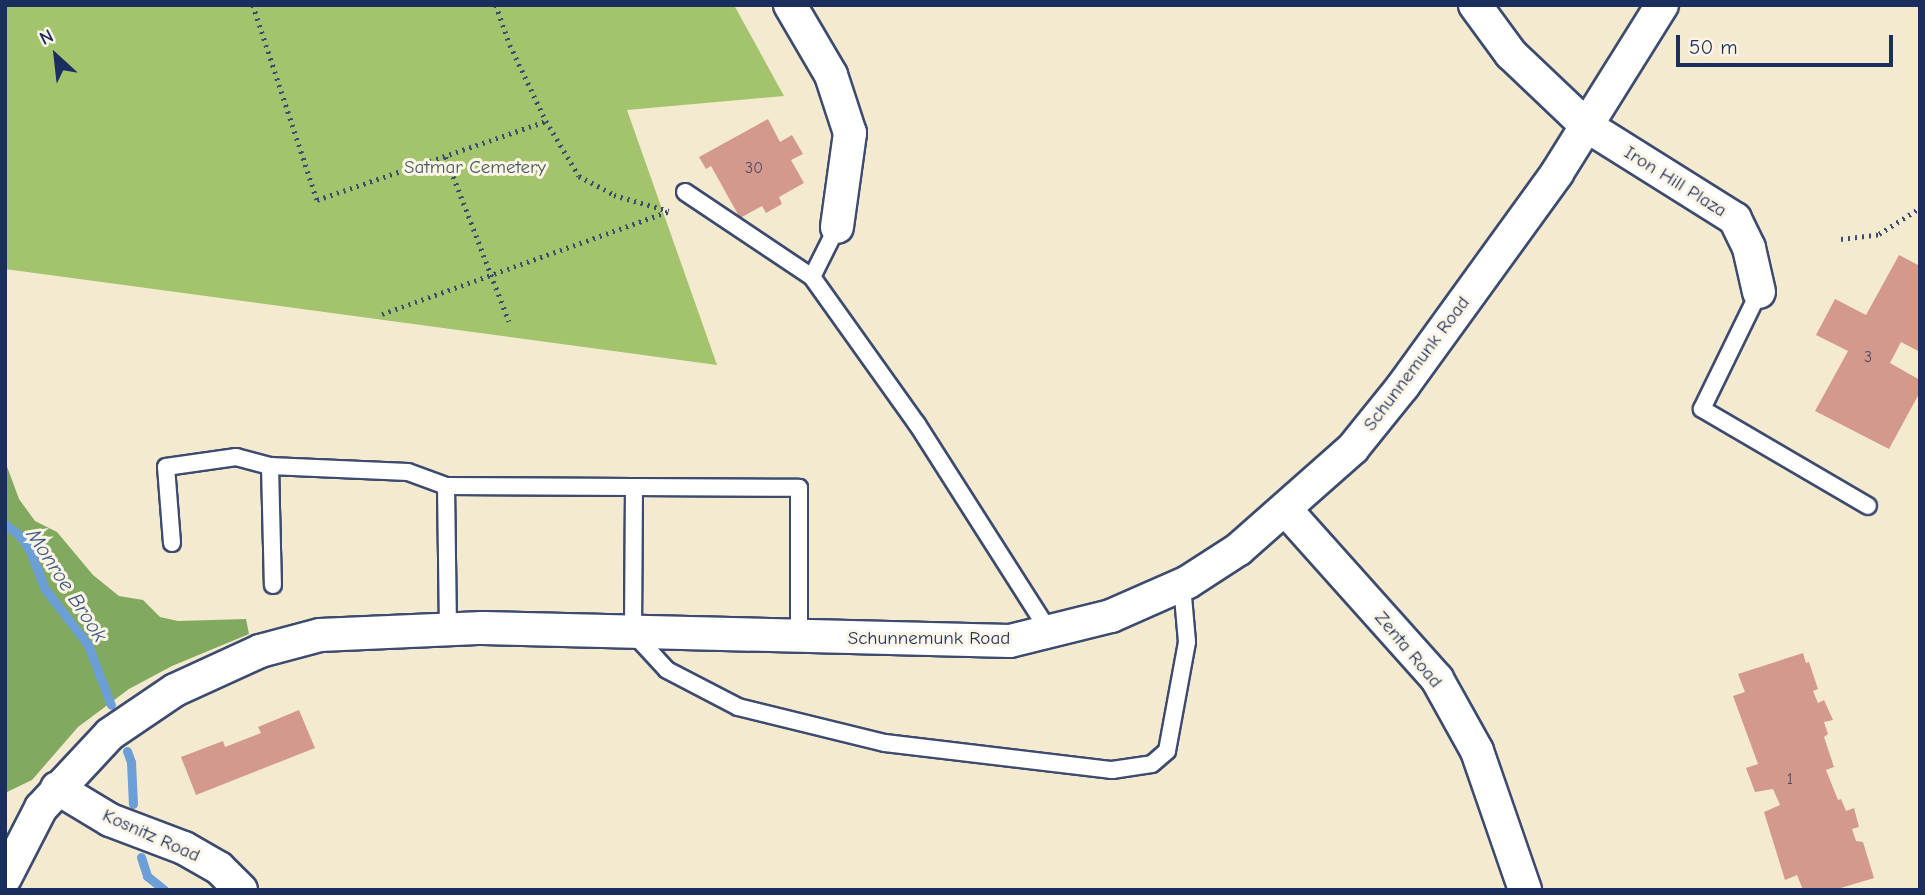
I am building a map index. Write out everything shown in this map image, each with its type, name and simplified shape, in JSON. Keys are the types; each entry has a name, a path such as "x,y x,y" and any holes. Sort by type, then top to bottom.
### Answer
{"street":[{"path":"790,5 831,75 849,133 837,228"},
{"name":"Iron Hill Plaza","path":"1475,5 1511,54 1587,126 1735,219 1749,248 1759,292"},
{"name":"Schunnemunk Road","path":"5,878 41,808 110,734 175,691 260,651 320,635 448,630 584,630 799,638 1010,641 1111,616 1182,584 1239,548 1286,510 1353,448 1403,386 1557,173 1662,5"},
{"name":"Zenta Road","path":"1286,510 1437,679 1477,751 1525,890"},
{"name":"Kosnitz Road","path":"57,788 110,820 184,848 219,868 241,890"}],"lane":[{"path":"685,192 812,277 917,424 1050,633"},
{"path":"812,277 837,228"},
{"path":"1759,292 1702,410 1868,506"},
{"path":"172,542 166,467 236,457 270,466 408,472 446,486 799,488 799,638"},
{"path":"270,466 273,585"},
{"path":"446,486 448,630"},
{"path":"634,487 634,633 667,670 738,707 884,743 1112,770 1152,764 1167,751 1187,642 1182,584"}],"path":[{"path":"253,5 317,200 446,158 546,121"},
{"path":"382,314 670,211 614,195 579,176 546,121 510,45 496,5"},
{"path":"446,158 509,321"},
{"path":"1841,239 1880,234 1920,208"}],"green space":[{"name":"Satmar Cemetery","path":"5,5 734,5 784,96 627,110 717,365 5,269"},
{"path":"5,461 19,499 35,521 57,532 93,575 119,596 143,600 160,617 178,621 246,619 249,634 172,666 129,689 78,727 32,780 5,793"}],"building":[{"path":"768,119 780,142 792,135 803,154 791,160 804,183 779,197 782,204 766,213 762,206 740,218 711,166 706,169 699,157"},
{"path":"1899,255 1920,266 1920,352 1901,342 1890,363 1920,380 1920,392 1889,449 1815,411 1848,351 1816,335 1835,299 1866,315"},
{"path":"1803,653 1818,689 1813,691 1818,703 1824,700 1833,720 1824,722 1828,734 1824,737 1834,767 1826,770 1838,800 1841,799 1846,811 1854,808 1859,827 1852,829 1856,841 1863,842 1874,878 1834,890 1803,890 1797,875 1785,880 1764,812 1780,805 1773,789 1755,792 1746,768 1758,764 1733,696 1745,692 1738,674"},
{"path":"299,710 315,748 196,795 181,757 223,741 225,747 261,733 258,727"}],"waterway":[{"name":"Monroe Brook","path":"5,524 19,535 30,551 45,589 88,645 111,705"},
{"name":"Monroe Brook","path":"127,751 131,762 133,804"},
{"name":"Monroe Brook","path":"141,857 147,876 164,890"}]}
